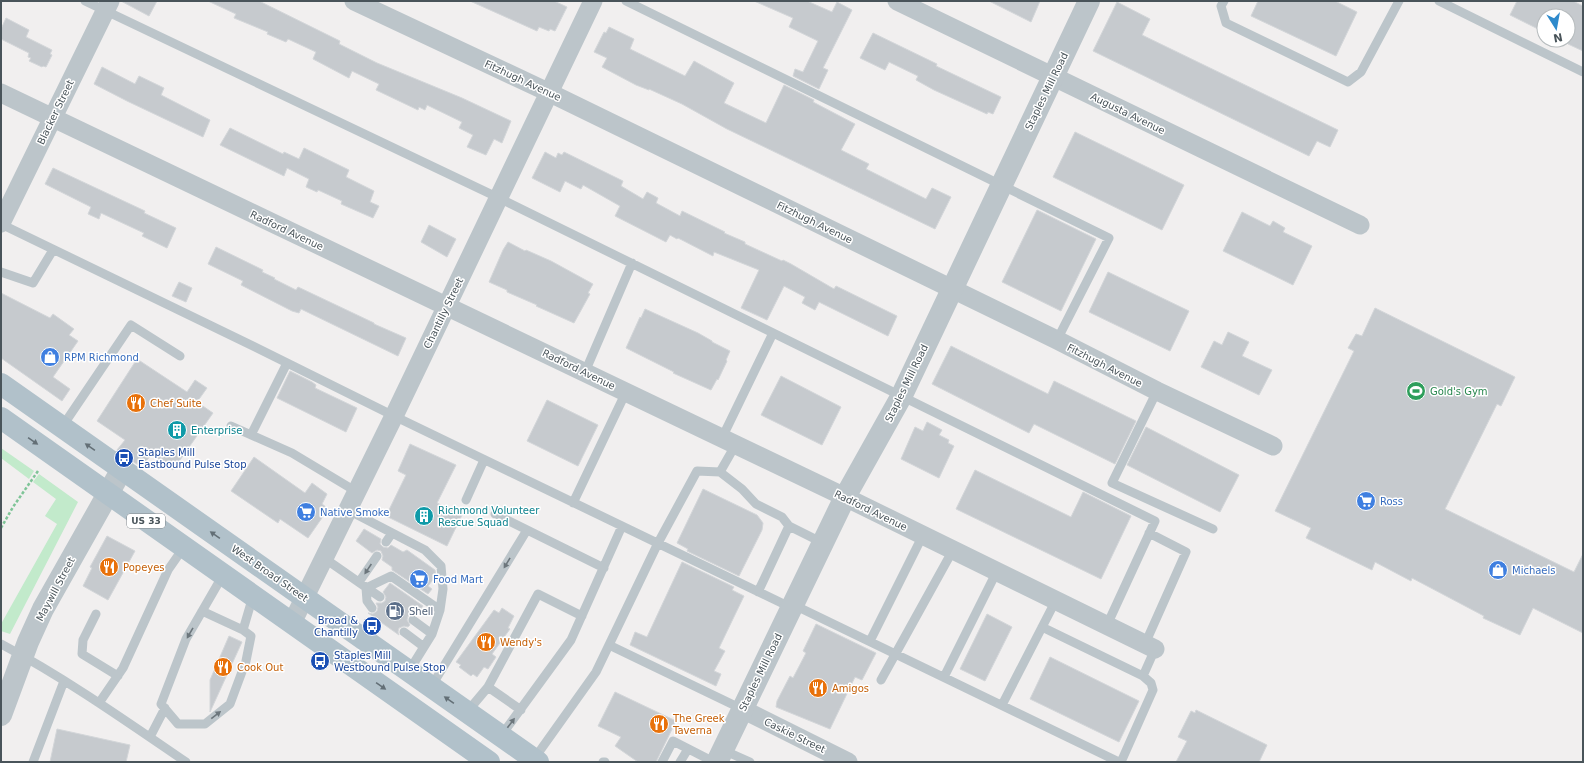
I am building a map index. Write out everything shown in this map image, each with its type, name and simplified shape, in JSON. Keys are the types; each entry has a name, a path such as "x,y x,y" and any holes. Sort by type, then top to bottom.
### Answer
{"main road":[{"name":"West Broad Street","path":"1,384 536,761"},
{"name":"US 33","path":"1,418 489,762"}],"street":[{"name":"Fitzhugh Avenue","path":"354,1 550,93 1058,340 1157,391 1273,446"},
{"name":"Chantilly Street","path":"292,623 394,416 593,1"},
{"name":"Augusta Avenue","path":"897,1 1360,225"},
{"name":"Staples Mill Road","path":"718,758 824,543 845,497 902,396 1089,1"},
{"name":"Blacker Street","path":"1,223 108,6"},
{"name":"Radford Avenue","path":"1,93 729,441 1150,647"},
{"name":"Maywill Street","path":"1,715 22,655 43,609 122,469"},
{"name":"Caskie Street","path":"742,709 848,762"}],"lane":[{"path":"85,1 108,6 1155,521 1107,625"},
{"path":"626,1 1109,238 1058,340"},
{"path":"1224,1 1221,6 1226,23 1348,82 1362,72 1399,1"},
{"path":"1439,1 1450,3 1583,72"},
{"path":"1,223 53,250 573,503 758,592 793,606 896,653 1120,762 1153,690 1151,683 1143,676 1042,627"},
{"path":"1,272 33,283 53,250"},
{"path":"585,372 632,263"},
{"path":"62,427 131,325 180,356"},
{"path":"720,472 729,441 773,333"},
{"path":"251,435 287,363"},
{"path":"1157,391 1112,483 1213,528"},
{"path":"573,503 626,392"},
{"path":"231,426 292,453 357,492"},
{"path":"466,500 484,460"},
{"path":"536,761 596,672 658,543 697,471 720,472 742,489 756,504 782,516 789,526 824,543"},
{"path":"348,510 425,550 441,566 443,589 440,610 432,634 409,672"},
{"path":"495,514 604,568"},
{"path":"502,736 571,640 622,526"},
{"path":"758,592 789,526"},
{"path":"431,687 528,530"},
{"path":"386,542 392,532"},
{"path":"1143,676 1150,647 1186,552 1149,533"},
{"path":"870,641 923,535"},
{"path":"99,703 123,668 168,570 184,547"},
{"path":"881,680 953,550"},
{"path":"372,608 367,601 363,585 377,556"},
{"path":"324,558 380,597"},
{"path":"944,677 997,571"},
{"path":"202,611 243,630 251,636 246,661 230,704 205,724 178,724 161,704 186,639 202,611 223,575"},
{"path":"363,585 391,576 440,610"},
{"path":"467,712 488,687 538,594 582,616"},
{"path":"243,630 253,596"},
{"path":"1002,705 1056,600"},
{"path":"96,614 84,640 82,654 118,676"},
{"path":"413,620 432,634"},
{"path":"404,632 424,647"},
{"path":"1,644 22,655 99,703 186,762"},
{"path":"609,645 742,709"},
{"path":"33,762 64,681"},
{"path":"488,687 521,710"},
{"path":"150,737 165,708"},
{"path":"662,762 673,741 688,749 718,758 750,762"},
{"path":"680,762 688,749"}],"path":[{"path":"1,528 13,507 38,471"}],"green space":[{"path":"1,448 34,471 29,479 1,458"},
{"path":"39,474 78,502 10,634 1,631 1,624 57,524 45,516 56,499 33,482"}],"building":[{"path":"121,1 157,1 149,16"},
{"path":"208,1 259,1 340,41 339,44 377,63 462,98 511,121 502,143 494,139 486,155 467,147 473,135 459,128 462,122 427,105 425,110 419,107 418,110 376,90 379,84 352,71 349,78 313,59 316,52 288,39 286,42 267,34 268,32 234,18 236,14"},
{"path":"470,1 554,1 567,7 555,31 550,29 549,31 539,27 537,31"},
{"path":"754,1 807,1 832,12 837,2 852,10 823,68 828,70 819,89 793,76 795,69 803,72 818,41 789,27 793,18"},
{"path":"989,1 1040,1 1031,22"},
{"path":"1258,1 1335,1 1357,12 1336,56 1251,16"},
{"path":"1517,1 1573,1 1583,6 1583,51 1576,48 1576,8 1536,8 1536,28 1510,15"},
{"path":"1117,2 1150,19 1142,35 1338,130 1330,147 1317,141 1309,156 1093,51"},
{"path":"6,18 29,30 26,37 52,50 50,54 52,55 46,67 42,67 29,61 31,58 28,57 29,53 1,39 1,29"},
{"path":"609,27 634,39 630,49 685,76 694,61 734,83 724,103 766,123 784,85 814,100 813,102 855,124 841,150 869,164 866,169 926,199 932,188 951,197 935,229 727,129 682,104 649,89 636,85 602,67 607,58 594,52 604,32 606,33"},
{"path":"873,33 937,64 936,66 1001,97 993,114 988,112 987,114 934,90 916,80 918,76 889,62 885,70 860,58"},
{"path":"102,67 135,84 139,76 164,88 161,95 210,120 203,137 94,84"},
{"path":"230,128 283,154 284,152 299,159 304,148 349,170 346,177 374,191 370,202 379,206 373,218 341,204 342,201 318,190 317,192 306,187 309,179 287,168 284,176 220,145"},
{"path":"1075,132 1184,185 1162,230 1053,177"},
{"path":"545,152 556,158 558,153 562,155 564,152 623,181 621,186 643,199 647,192 658,198 656,203 680,216 682,211 745,242 745,244 791,264 834,289 836,286 897,316 888,336 819,302 815,310 802,303 805,297 784,286 767,320 741,308 759,270 714,252 713,256 670,235 666,242 615,216 620,206 583,185 581,189 565,181 560,192 532,178"},
{"path":"53,168 145,211 144,213 176,228 167,248 142,236 144,233 101,213 99,219 88,214 91,207 45,184"},
{"path":"1037,210 1096,239 1061,311 1002,282"},
{"path":"1242,212 1270,226 1273,221 1285,228 1283,232 1312,246 1293,285 1223,251"},
{"path":"429,225 456,239 447,257 421,242"},
{"path":"508,242 525,251 526,250 551,261 593,284 588,293 590,294 574,323 489,282"},
{"path":"216,247 263,270 262,272 296,290 298,287 406,338 398,356 301,309 299,313 292,311 241,285 243,281 208,264"},
{"path":"1108,272 1189,311 1170,351 1089,312"},
{"path":"179,282 192,288 186,302 172,296"},
{"path":"1,293 50,318 53,314 74,329 69,335 78,341 53,377 70,389 62,401 1,358"},
{"path":"1375,308 1515,377 1501,406 1497,404 1445,509 1574,572 1583,554 1583,633 1533,608 1520,635 1483,618 1484,616 1412,578 1411,581 1375,562 1372,570 1306,538 1311,528 1275,511 1354,351 1348,348 1356,334 1362,336"},
{"path":"645,309 698,333 730,351 718,380 717,379 711,390 673,373 674,372 626,348"},
{"path":"1228,332 1249,342 1242,356 1272,370 1259,395 1201,367 1214,341 1222,345"},
{"path":"951,346 1048,394 1054,381 1136,421 1115,464 1034,424 1029,433 932,384"},
{"path":"137,359 187,392 195,380 207,388 197,402 213,413 173,470 152,454 141,467 117,450 125,440 97,421"},
{"path":"290,371 312,382 316,385 315,388 357,408 346,432 277,398"},
{"path":"781,376 841,407 822,445 761,415"},
{"path":"547,400 598,425 578,466 527,441"},
{"path":"927,422 942,430 939,435 949,440 948,443 954,446 939,478 901,459 915,427 923,431"},
{"path":"1146,427 1239,475 1220,512 1127,465"},
{"path":"410,444 456,465 437,503 462,515 447,546 386,516 406,475 398,471"},
{"path":"254,457 305,493 312,483 327,494 322,504 326,507 322,514 324,515 308,538 280,519 278,523 231,491"},
{"path":"975,470 1071,517 1083,492 1131,516 1101,579 956,509"},
{"path":"703,489 757,515 763,523 762,530 739,576 687,551 688,549 677,543"},
{"name":"Food Mart","path":"364,529 381,539 380,544 383,547 388,548 391,545 403,552 407,550 435,570 436,576 428,586 432,589 428,594 392,570 392,567 382,560 383,556 381,551 377,550 372,553 356,541"},
{"name":"Popeyes","path":"107,536 135,551 108,600 83,586 92,568 90,567"},
{"path":"682,562 734,587 732,590 744,596 719,648 725,651 714,671 721,674 716,686 630,645 635,632 647,637"},
{"name":"Shell","path":"390,583 423,606 416,615 413,614 408,616 407,620 410,625 408,627 404,626 399,628 399,635 368,613 373,614 377,611 378,607 376,603 382,603 385,601 386,597 383,592"},
{"name":"Wendy's","path":"502,608 514,616 508,628 510,629 492,654 496,657 488,669 484,667 477,677 473,674 471,676 459,667 461,665 456,662 494,610 499,613"},
{"path":"987,614 1012,627 985,681 960,669"},
{"path":"816,624 876,653 862,680 855,677 830,729 776,707 777,701 790,676 793,678 806,653 803,651"},
{"name":"Cook Out","path":"229,636 242,642 210,712 210,680"},
{"path":"1050,657 1139,701 1119,742 1030,699"},
{"path":"615,692 676,721 656,762 638,762 615,746 621,737 598,726"},
{"path":"1196,710 1267,745 1259,762 1176,762 1187,741 1178,737 1191,711 1195,713"},
{"path":"57,729 130,745 126,762 50,762"}],"place":[{"name":"RPM Richmond","path":"50,357"},
{"name":"Gold's Gym","path":"1416,391"},
{"name":"Chef Suite","path":"136,403"},
{"name":"Enterprise","path":"177,430"},
{"name":"Staples Mill Eastbound Pulse Stop","path":"124,458"},
{"name":"Ross","path":"1366,501"},
{"name":"Native Smoke","path":"306,512"},
{"name":"Richmond Volunteer Rescue Squad","path":"424,516"},
{"name":"Popeyes","path":"109,567"},
{"name":"Michaels","path":"1498,570"},
{"name":"Food Mart","path":"419,579"},
{"name":"Shell","path":"395,611"},
{"name":"Broad & Chantilly","path":"372,626"},
{"name":"Wendy's","path":"486,642"},
{"name":"Staples Mill Westbound Pulse Stop","path":"320,661"},
{"name":"Cook Out","path":"223,667"},
{"name":"Amigos","path":"818,688"},
{"name":"The Greek Taverna","path":"659,724"}]}
